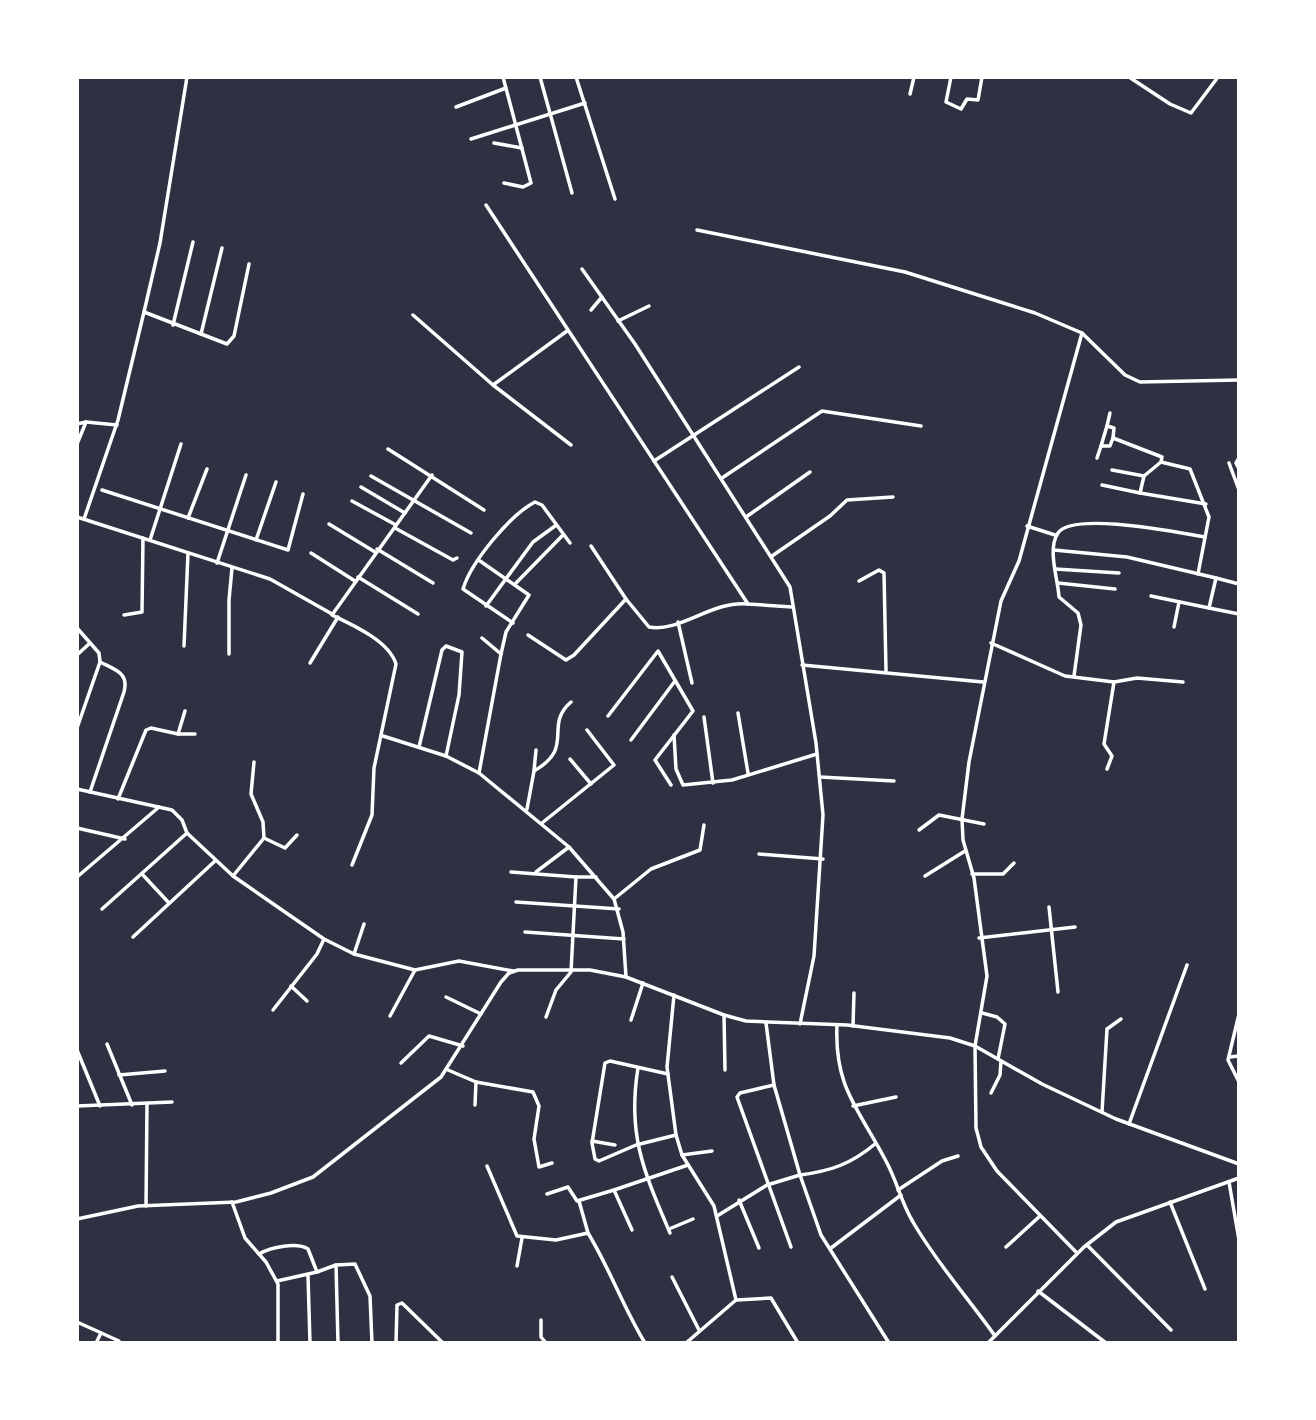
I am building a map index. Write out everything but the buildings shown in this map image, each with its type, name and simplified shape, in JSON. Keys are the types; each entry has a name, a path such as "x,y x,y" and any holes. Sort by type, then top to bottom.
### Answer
{"street":[{"path":"84,519 117,425 144,312 160,243 187,77"},
{"path":"503,77 531,183 523,187 504,183"},
{"path":"540,77 572,193"},
{"path":"576,77 615,199"},
{"path":"868,77 884,77"},
{"path":"910,94 914,77"},
{"path":"951,77 946,102 961,109 967,99 978,100 982,77"},
{"path":"1129,77 1170,104 1191,114 1218,77"},
{"path":"456,107 506,88"},
{"path":"471,139 585,103"},
{"path":"494,143 522,148"},
{"path":"486,205 566,331 748,604"},
{"path":"697,230 905,272 1035,313 1082,333 1125,374 1140,382 1239,380"},
{"path":"173,325 193,242"},
{"path":"201,334 222,248"},
{"path":"144,312 227,344 231,341 249,264"},
{"path":"582,269 788,580 820,777 823,859 814,956 800,1024"},
{"path":"591,310 602,298"},
{"path":"618,321 649,306"},
{"path":"412,316 493,385 571,445"},
{"path":"493,385 566,331"},
{"path":"1077,1253 997,1171 981,1147 974,1113 975,1046 987,976 962,819 983,682 1001,601 1019,561 1082,333"},
{"path":"654,461 799,367"},
{"path":"722,478 822,411 921,426"},
{"path":"1097,458 1110,413"},
{"path":"77,424 86,422 117,425"},
{"path":"77,444 86,422"},
{"path":"1101,446 1110,446 1113,438 1114,428 1107,426"},
{"path":"1113,438 1162,457 1161,462 1144,476 1140,493"},
{"path":"150,540 181,444"},
{"path":"388,449 484,510"},
{"path":"1239,458 1236,463 1239,470"},
{"path":"1161,462 1190,469 1206,504 1209,517 1198,574"},
{"path":"1229,463 1239,490"},
{"path":"188,518 207,469"},
{"path":"1112,470 1144,476"},
{"path":"746,517 810,472"},
{"path":"217,562 246,475"},
{"path":"332,615 432,475"},
{"path":"371,476 471,533"},
{"path":"256,540 276,482"},
{"path":"1102,485 1206,504"},
{"path":"360,487 405,513"},
{"path":"102,490 288,550 303,494"},
{"path":"772,556 831,516 847,500 893,497"},
{"path":"352,501 453,560 457,558"},
{"path":"513,623 463,587 480,561 508,524 535,502 542,505 570,543"},
{"path":"77,517 285,585 381,644 395,660 396,673 374,768 372,815 352,865"},
{"path":"1239,521 1239,528"},
{"path":"329,524 433,583"},
{"path":"1074,676 1081,625 1078,613 1059,597 1054,550 1056,535 1069,526 1082,524 1132,525 1205,537"},
{"path":"486,606 533,542 555,525"},
{"path":"1027,526 1056,535"},
{"path":"515,584 563,535"},
{"path":"124,615 142,612 143,538"},
{"path":"591,546 626,599 649,626 661,627 721,606 748,604 792,607"},
{"path":"1054,550 1127,558 1239,584"},
{"path":"184,646 188,553"},
{"path":"312,553 418,614"},
{"path":"480,561 529,596 505,635 480,773"},
{"path":"229,654 232,568"},
{"path":"1055,569 1119,573"},
{"path":"859,581 879,570 884,573 886,671"},
{"path":"1209,608 1216,578"},
{"path":"1058,583 1115,589"},
{"path":"1151,596 1239,614"},
{"path":"528,635 560,659 568,659 626,599"},
{"path":"1174,627 1180,602"},
{"path":"310,663 338,617"},
{"path":"678,622 692,683"},
{"path":"77,628 99,653 100,662 77,728"},
{"path":"482,638 501,654"},
{"path":"77,655 90,643"},
{"path":"991,643 1054,673 1114,682 1137,678 1183,682"},
{"path":"419,747 442,650 446,646 454,647 462,652 462,668 446,756"},
{"path":"608,716 658,651 693,710 654,760 671,785"},
{"path":"90,792 127,682 124,675 100,662"},
{"path":"802,665 983,682"},
{"path":"631,740 676,681"},
{"path":"1107,769 1112,756 1105,748 1104,738 1114,682"},
{"path":"534,771 546,764 558,748 559,719 571,702"},
{"path":"178,734 185,711"},
{"path":"738,713 747,773"},
{"path":"704,717 713,783"},
{"path":"118,799 146,730 151,728 178,734 195,734"},
{"path":"542,823 591,785 614,763 587,730"},
{"path":"382,736 446,756 480,773 527,809 569,847 598,878 619,909 626,977"},
{"path":"674,736 676,769 683,785 713,783 817,754"},
{"path":"527,809 536,750"},
{"path":"570,759 591,785"},
{"path":"233,876 264,838 263,821 251,794 254,762"},
{"path":"820,777 894,781"},
{"path":"77,789 175,813 187,832 233,876 324,939 354,954 415,970 459,961 513,971 571,969 626,977 724,1015 766,1023 853,1026 950,1038 975,1046 1129,1124 1239,1164"},
{"path":"77,877 125,839 159,807"},
{"path":"919,830 939,815 984,824"},
{"path":"614,898 651,869 700,850 704,825"},
{"path":"77,834 80,829 125,839"},
{"path":"103,909 187,832"},
{"path":"264,838 285,848 297,835"},
{"path":"534,874 569,847"},
{"path":"925,876 965,851"},
{"path":"759,854 823,859"},
{"path":"133,937 215,861"},
{"path":"972,874 1003,874 1014,863"},
{"path":"512,872 598,878"},
{"path":"142,874 169,903"},
{"path":"546,1017 555,990 568,977 571,969 576,877"},
{"path":"516,902 619,909"},
{"path":"1049,907 1058,992"},
{"path":"354,954 364,924"},
{"path":"979,938 1075,927"},
{"path":"525,932 624,939"},
{"path":"273,1010 324,939"},
{"path":"1129,1124 1187,965"},
{"path":"390,1016 415,970"},
{"path":"77,1219 146,1206 232,1202 308,1180 398,1114 448,1070 501,982 513,971"},
{"path":"631,1020 643,983"},
{"path":"291,986 307,1001"},
{"path":"853,1026 854,993"},
{"path":"674,995 668,1074 676,1135 682,1155 717,1216 736,1300"},
{"path":"446,997 481,1014"},
{"path":"982,1013 998,1017 1005,1024 1000,1075 992,1093"},
{"path":"1239,1014 1228,1064 1239,1082"},
{"path":"724,1015 725,1070"},
{"path":"1102,1112 1107,1029 1121,1019"},
{"path":"766,1023 774,1085 821,1235 889,1343"},
{"path":"837,1025 838,1068 853,1106 887,1162 912,1222 995,1336"},
{"path":"401,1063 429,1037 463,1046"},
{"path":"107,1044 132,1105"},
{"path":"77,1050 100,1106"},
{"path":"1229,1057 1239,1056"},
{"path":"668,1074 610,1061 606,1063 592,1142 597,1161 636,1145 676,1135"},
{"path":"638,1068 632,1100 636,1145 647,1180 670,1231 692,1219"},
{"path":"448,1070 476,1082 535,1093 539,1107 534,1139 539,1167 552,1163"},
{"path":"119,1075 164,1071"},
{"path":"475,1105 476,1082"},
{"path":"774,1085 740,1093 737,1097 766,1185 791,1247"},
{"path":"853,1106 896,1097"},
{"path":"77,1106 172,1102"},
{"path":"146,1206 147,1104"},
{"path":"592,1142 615,1145"},
{"path":"717,1216 766,1185 800,1175 833,1170 855,1161 875,1144"},
{"path":"682,1155 712,1151"},
{"path":"831,1248 942,1161 958,1156"},
{"path":"547,1194 568,1187 575,1200 579,1200 688,1165"},
{"path":"487,1166 514,1230 522,1238 555,1240 588,1233"},
{"path":"988,1343 1077,1253 1116,1222 1239,1178"},
{"path":"1229,1182 1239,1240"},
{"path":"614,1190 632,1230"},
{"path":"579,1200 588,1233 608,1266 625,1310 645,1343"},
{"path":"739,1200 760,1248"},
{"path":"232,1202 245,1238 277,1281 278,1343"},
{"path":"1170,1202 1205,1289"},
{"path":"1006,1247 1040,1216"},
{"path":"517,1266 522,1238"},
{"path":"1087,1245 1171,1330"},
{"path":"259,1254 271,1248 305,1246 317,1272"},
{"path":"277,1281 308,1276 336,1265 350,1263 358,1267 371,1302 372,1343"},
{"path":"336,1265 338,1343"},
{"path":"308,1276 310,1343"},
{"path":"672,1277 699,1330"},
{"path":"1038,1291 1106,1343"},
{"path":"688,1342 736,1300 771,1298 798,1343"},
{"path":"396,1343 396,1311 397,1305 402,1303 441,1342"},
{"path":"541,1320 541,1336 546,1343"},
{"path":"77,1322 119,1341"},
{"path":"96,1343 102,1333"}]}
